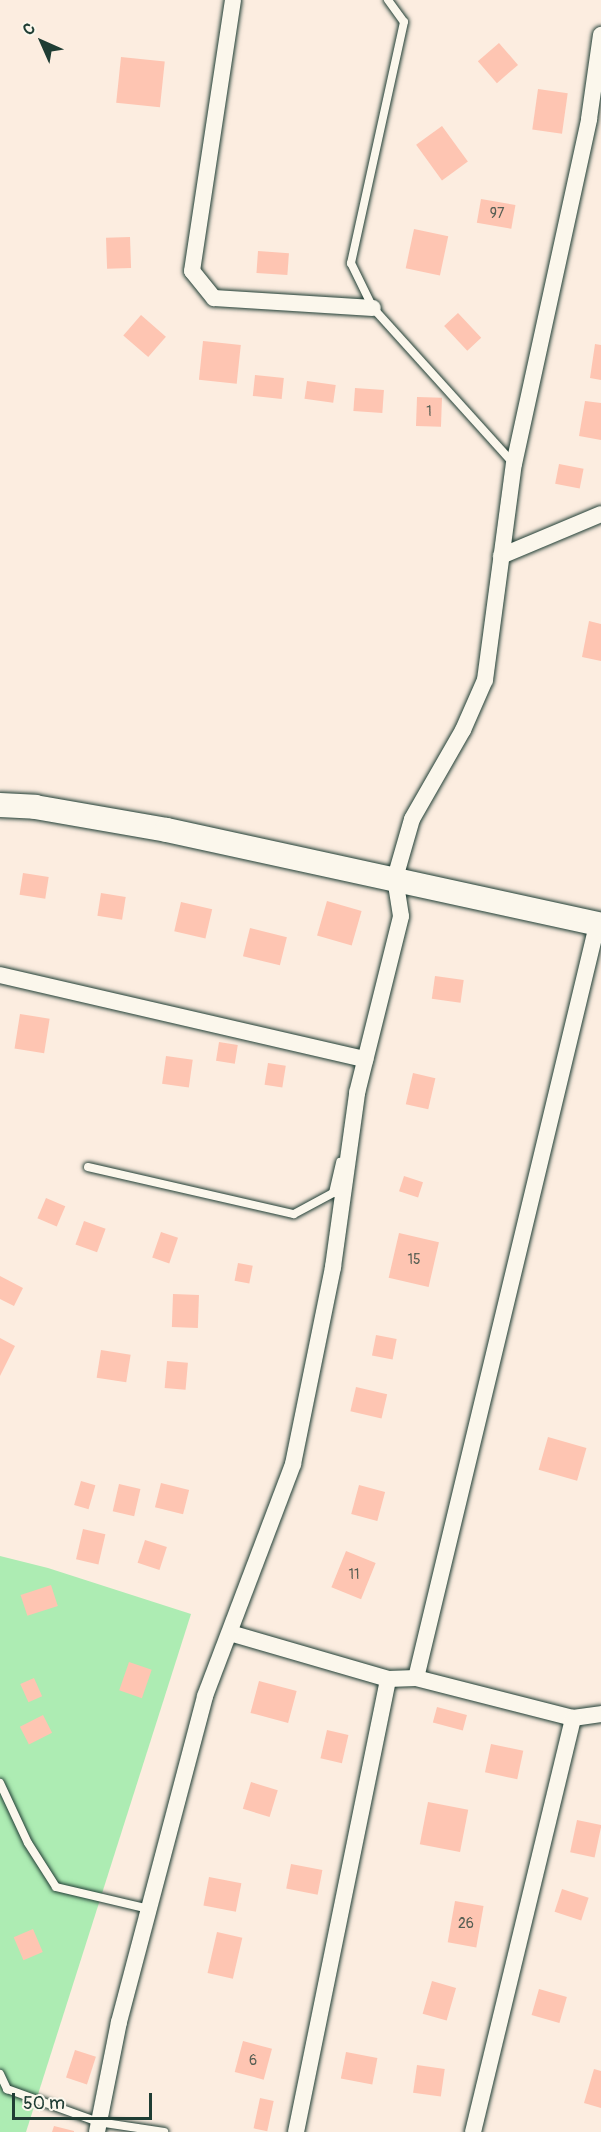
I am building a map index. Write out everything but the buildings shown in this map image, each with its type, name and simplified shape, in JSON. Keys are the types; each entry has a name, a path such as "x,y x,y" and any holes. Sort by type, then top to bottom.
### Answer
{"street":[{"path":"233,0 192,271 214,298 373,308"},
{"path":"97,2127 149,1909 205,1696 293,1464 333,1267 357,1093 401,916 395,878 412,819 463,730 485,680 514,464 589,119 601,35"},
{"path":"501,556 601,514"},
{"path":"0,805 167,830 395,878 599,925 416,1678"},
{"path":"0,975 365,1059"},
{"path":"230,1633 388,1679 416,1678 573,1718 601,1714"},
{"path":"296,2132 388,1679"},
{"path":"473,2132 573,1718"}],"lane":[{"path":"388,0 404,22 351,263 373,308 514,464"},
{"path":"88,1167 294,1214 333,1193 357,1093"},
{"path":"0,1783 28,1843 56,1887 149,1909"},
{"path":"0,2074 7,2088 97,2127 164,2132"}],"green space":[{"path":"0,1556 48,1568 191,1614 26,2132 0,2132"}]}
